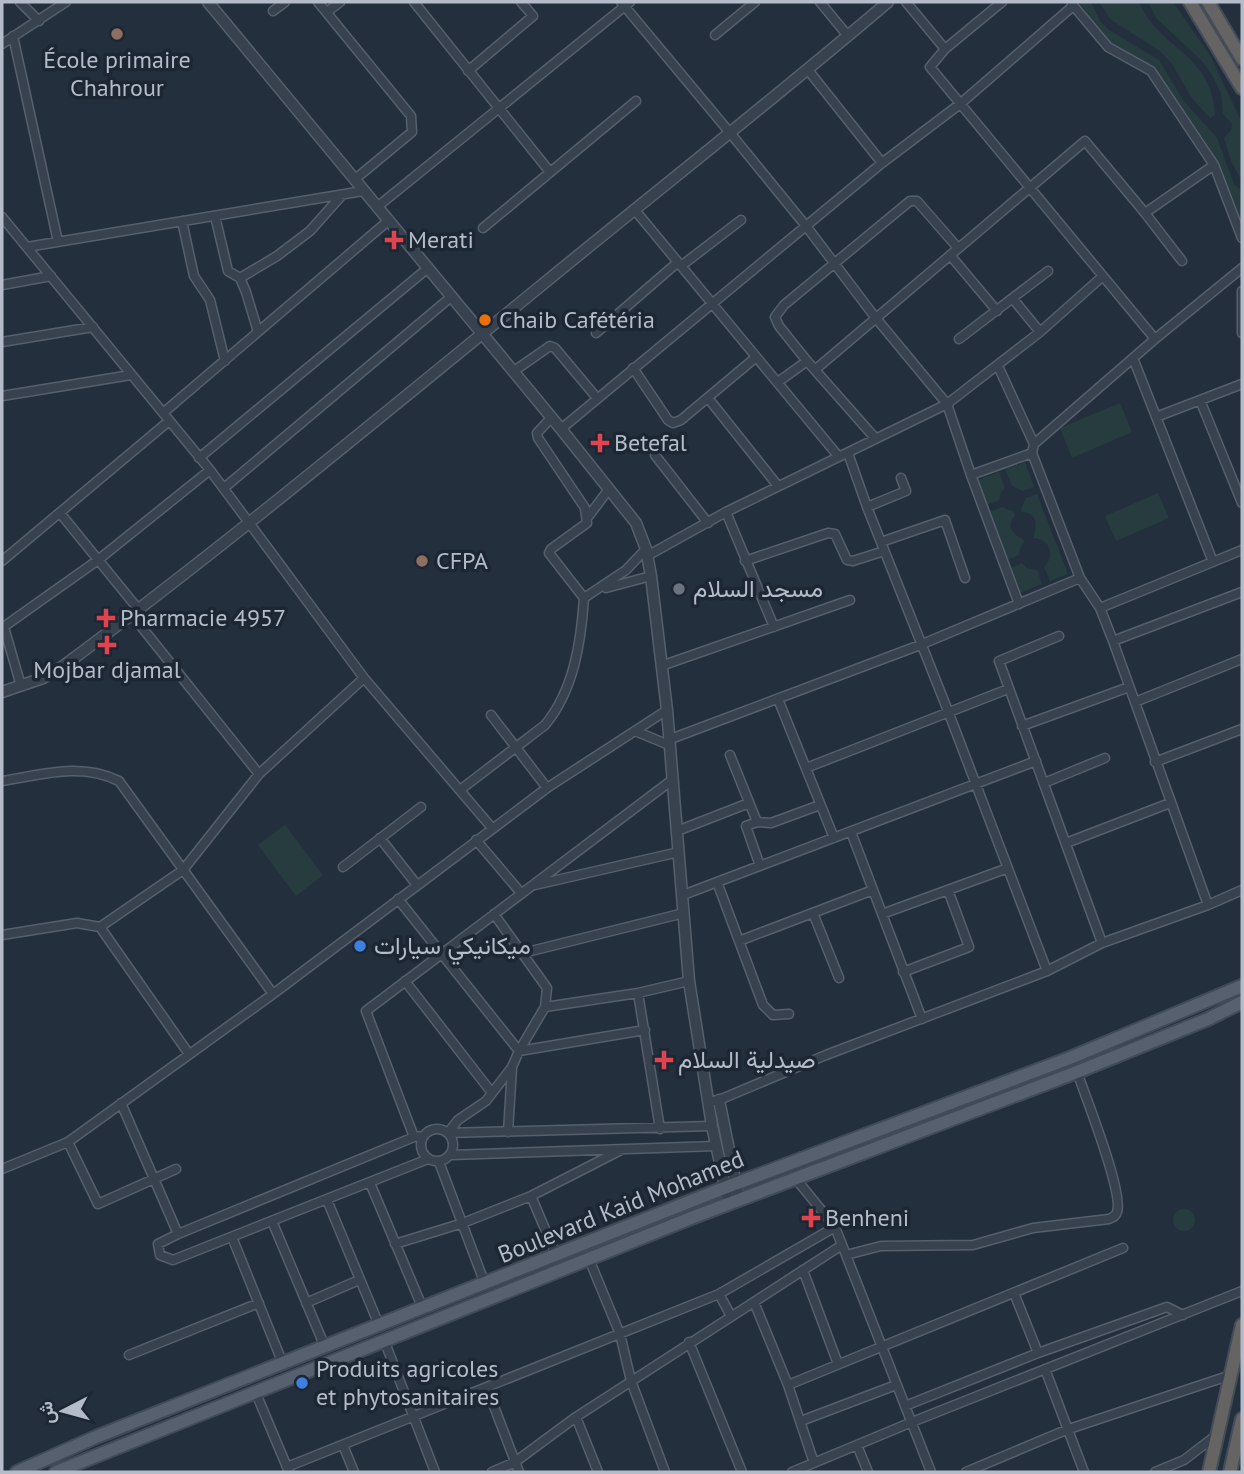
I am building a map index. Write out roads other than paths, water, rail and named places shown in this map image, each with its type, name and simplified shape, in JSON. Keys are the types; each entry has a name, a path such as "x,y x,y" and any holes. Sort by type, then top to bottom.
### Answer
{"highway":[{"path":"1190,2 1242,88"},
{"path":"1208,2 1242,59"},
{"path":"1209,1472 1242,1325"},
{"path":"1230,1472 1242,1419"}],"main road":[{"name":"Boulevard Kaid Mohamed","path":"17,1472 96,1437 730,1185 1070,1058 1242,986"},
{"name":"Boulevard Kaid Mohamed","path":"57,1472 734,1202 1077,1072 1242,1003"}],"street":[{"path":"20,2 39,22"},
{"path":"2,44 66,2"},
{"path":"208,2 552,417 636,523 647,553 651,576 667,710 690,981 712,1126 730,1185"},
{"path":"272,11 285,2"},
{"path":"318,2 411,116 412,132 354,180"},
{"path":"327,12 340,2"},
{"path":"414,2 550,172"},
{"path":"468,71 533,16 521,2"},
{"path":"715,35 755,2"},
{"path":"820,2 848,36"},
{"path":"2,692 62,667 251,523 635,209 732,134 888,2"},
{"path":"906,2 945,49"},
{"path":"1002,2 945,49 930,67 1155,339"},
{"path":"377,207 625,3 947,404 1019,604"},
{"path":"561,429 882,163 960,104 1072,4 1108,47 1151,71 1214,165 1242,238"},
{"path":"13,36 58,242"},
{"path":"808,70 882,163"},
{"path":"483,228 636,101"},
{"path":"816,369 1085,141 1182,261"},
{"path":"1145,213 1214,165"},
{"path":"27,247 363,191"},
{"path":"240,278 277,256 310,230 342,194"},
{"path":"876,438 807,361 775,317 783,305 834,266 910,201 914,200 958,248"},
{"path":"635,209 839,457"},
{"path":"215,216 228,271 240,278 258,332"},
{"path":"3,220 210,470 364,678 492,828"},
{"path":"596,333 680,264 741,220"},
{"path":"182,221 194,276 210,300 225,361"},
{"path":"163,413 388,221"},
{"path":"950,255 997,311"},
{"path":"199,458 428,268"},
{"path":"971,475 1033,449 1133,358 1242,268"},
{"path":"959,339 1048,271"},
{"path":"2,285 51,276"},
{"path":"584,598 647,553 947,404 1040,332 1103,276"},
{"path":"1242,291 1242,333"},
{"path":"223,488 452,297"},
{"path":"1013,299 1040,332"},
{"path":"2,342 93,327"},
{"path":"513,371 550,346 597,398"},
{"path":"633,368 667,420 673,423 681,421 755,358"},
{"path":"1133,358 1213,562"},
{"path":"778,382 807,361"},
{"path":"998,366 1033,449 1080,578 1100,608 1208,905"},
{"path":"2,396 131,375"},
{"path":"1156,418 1242,384"},
{"path":"708,398 778,486"},
{"path":"1200,400 1242,503"},
{"path":"460,790 545,725 555,714 564,696 581,636 584,598 549,553 587,523 587,517 585,508 538,438 537,433 552,417"},
{"path":"2,561 169,421"},
{"path":"848,453 1047,971"},
{"path":"655,455 708,523"},
{"path":"21,686 3,628 98,560 210,470"},
{"path":"867,507 906,491 901,478"},
{"path":"587,517 609,489"},
{"path":"726,512 774,627"},
{"path":"61,513 259,774"},
{"path":"745,561 828,533 835,534 847,560 853,561 945,520 965,578"},
{"path":"1100,608 1242,550"},
{"path":"599,589 651,576"},
{"path":"635,731 668,743 920,645 1080,578"},
{"path":"1112,641 1242,592"},
{"path":"661,666 850,600"},
{"path":"1059,636 999,661 1102,943"},
{"path":"1135,702 1242,660"},
{"path":"2,935 77,923 100,927 183,870 259,774 364,678"},
{"path":"1022,726 1129,687"},
{"path":"806,768 1008,689"},
{"path":"778,699 834,838"},
{"path":"2,1168 68,1142 273,994 547,788 667,710"},
{"path":"491,715 547,788"},
{"path":"1155,762 1242,730"},
{"path":"730,755 757,822"},
{"path":"1044,783 1105,758"},
{"path":"683,895 1036,761"},
{"path":"2,781 73,770 104,774 119,781 273,994"},
{"path":"428,1159 420,1146 366,1011 672,780"},
{"path":"677,831 749,803"},
{"path":"1066,843 1170,803"},
{"path":"760,866 746,826 757,822 771,823 820,804"},
{"path":"343,867 421,807"},
{"path":"851,832 922,1019"},
{"path":"380,838 417,885"},
{"path":"476,840 521,893"},
{"path":"529,887 679,852"},
{"path":"882,914 1008,868"},
{"path":"717,881 763,1005 773,1015 789,1014"},
{"path":"739,941 873,890"},
{"path":"903,972 969,947 948,890"},
{"path":"708,1102 1047,971 1102,943 1242,890"},
{"path":"398,899 519,1051"},
{"path":"523,953 684,913"},
{"path":"813,913 839,978"},
{"path":"448,1133 458,1120 486,1101 512,1067 545,1007 547,988 494,914"},
{"path":"100,927 189,1055"},
{"path":"405,981 492,1093"},
{"path":"545,1007 638,993 690,981"},
{"path":"638,993 660,1129"},
{"path":"519,1051 645,1030"},
{"path":"508,1132 512,1067"},
{"path":"846,1255 881,1246 973,1245 1022,1230 1109,1219 1114,1216 1117,1212 1117,1196 1077,1072"},
{"path":"719,1100 734,1202"},
{"path":"121,1103 178,1234"},
{"path":"712,1126 448,1133 435,1129 178,1234 158,1244 160,1255 173,1260 428,1159 439,1162 451,1155 716,1146"},
{"path":"448,1133 453,1141 451,1155"},
{"path":"68,1142 98,1204 176,1169"},
{"path":"395,1244 463,1223 531,1196 624,1148"},
{"path":"439,1162 485,1284"},
{"path":"796,1180 835,1227 931,1472"},
{"path":"370,1183 423,1309"},
{"path":"531,1196 556,1255"},
{"path":"327,1200 379,1325"},
{"path":"272,1221 325,1347"},
{"path":"255,1391 288,1470 414,1416 719,1294 835,1227"},
{"path":"232,1237 283,1364"},
{"path":"492,1472 515,1462 576,1417 842,1245"},
{"path":"788,1384 1123,1248"},
{"path":"589,1259 620,1334 631,1381 665,1472"},
{"path":"803,1269 838,1364"},
{"path":"306,1303 359,1280"},
{"path":"792,1472 1242,1292"},
{"path":"1014,1293 1038,1353"},
{"path":"719,1294 731,1316"},
{"path":"754,1302 788,1384 814,1463"},
{"path":"129,1355 259,1303"},
{"path":"905,1406 1038,1353 1167,1307 1174,1308 1183,1315"},
{"path":"384,1340 435,1472"},
{"path":"690,1342 742,1472"},
{"path":"1045,1369 1084,1472"},
{"path":"966,1472 1066,1430 1231,1375"},
{"path":"801,1421 896,1385"},
{"path":"487,1388 519,1472"},
{"path":"576,1417 598,1472"},
{"path":"1155,1472 1184,1460 1218,1434"},
{"path":"343,1445 354,1472"},
{"path":"857,1446 868,1472"}],"place":[{"name":"École primaire Chahrour","path":"117,34"},
{"name":"Merati","path":"394,240"},
{"name":"Chaib Cafétéria","path":"485,320"},
{"name":"Betefal","path":"600,443"},
{"name":"CFPA","path":"422,561"},
{"name":"مسجد السلام","path":"679,589"},
{"name":"Pharmacie 4957","path":"106,618"},
{"name":"Mojbar djamal","path":"107,645"},
{"name":"ميكانيكي سيارات","path":"360,946"},
{"name":"صيدلية السلام","path":"664,1060"},
{"name":"Benheni","path":"811,1218"},
{"name":"Produits agricoles et phytosanitaires","path":"302,1383"}]}
